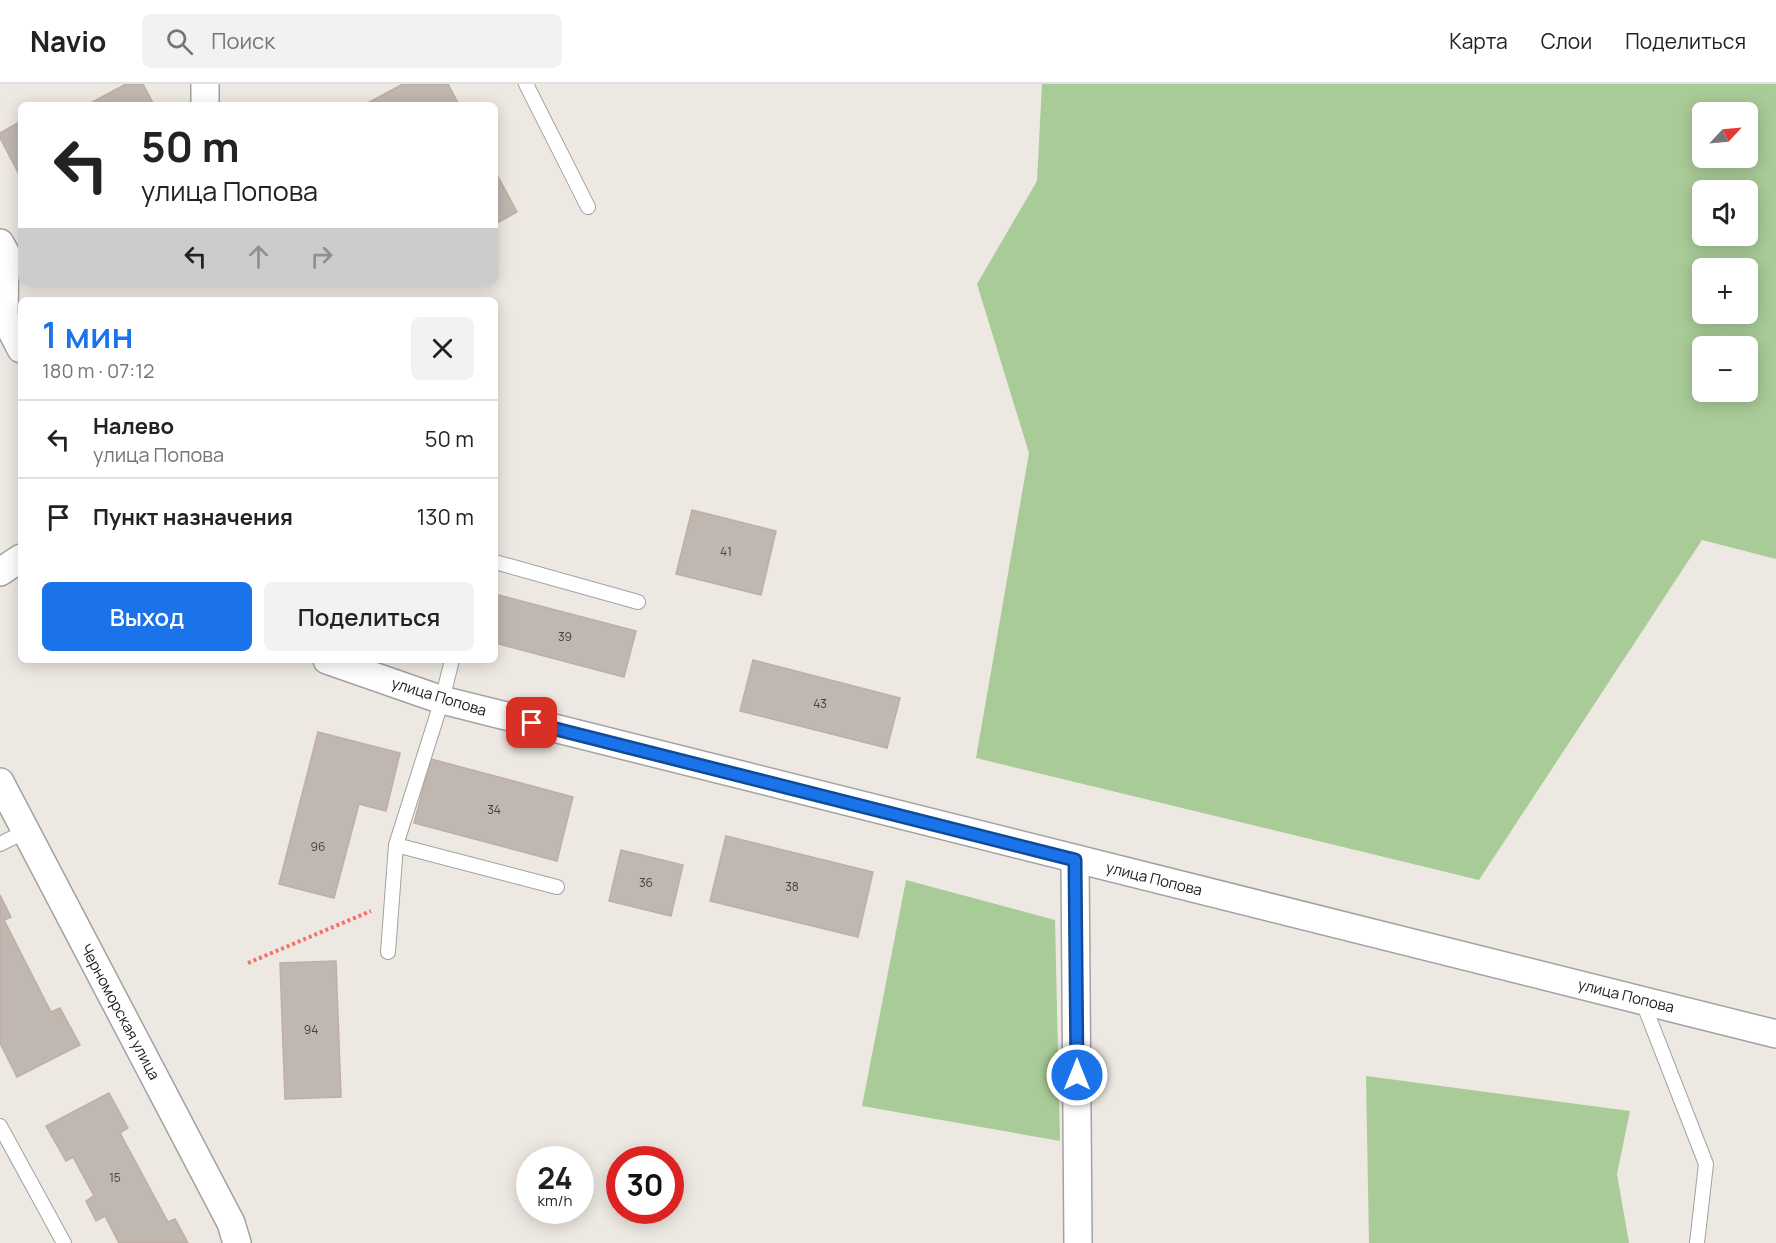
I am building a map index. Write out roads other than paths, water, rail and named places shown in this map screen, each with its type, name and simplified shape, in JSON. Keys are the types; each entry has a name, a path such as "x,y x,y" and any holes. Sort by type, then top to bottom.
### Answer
{"street":[{"path":"205,84 206,102"},
{"path":"9,246 2,314 18,343"},
{"path":"0,552 18,551"},
{"path":"0,572 18,560"},
{"name":"улица Попова","path":"336,663 442,700 1776,1034"},
{"name":"Черноморская улица","path":"0,782 231,1223 237,1243"},
{"path":"1075,860 1078,1243"}],"lane":[{"path":"526,84 588,207"},
{"path":"498,563 638,602"},
{"path":"388,952 396,845 442,700 451,663"},
{"path":"0,844 26,831"},
{"path":"396,845 557,887"},
{"path":"1642,1000 1706,1164 1697,1243"},
{"path":"0,1126 64,1243"}]}
